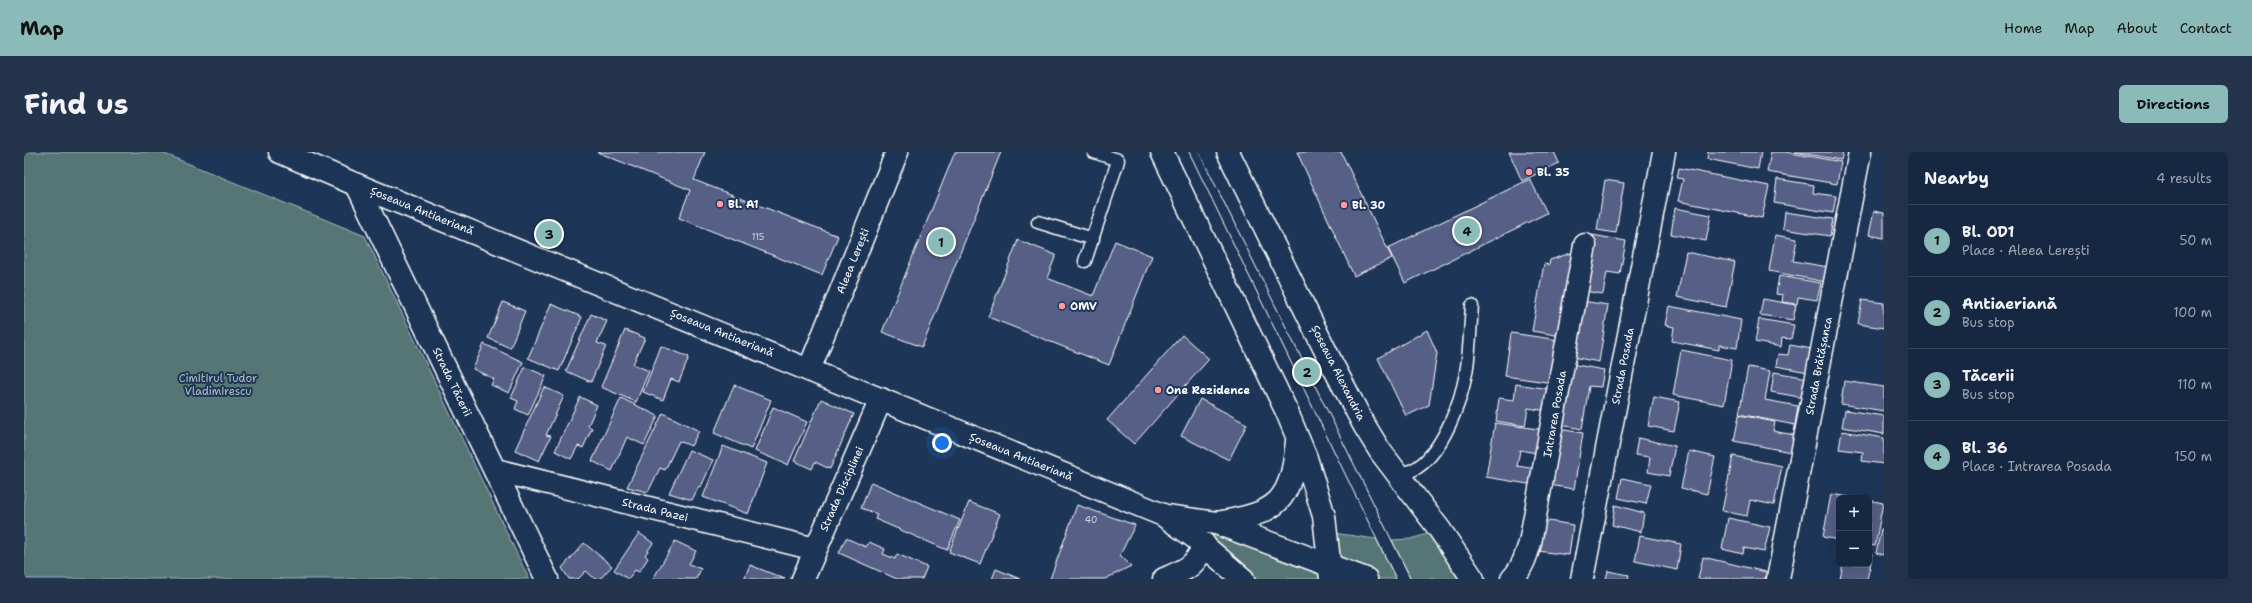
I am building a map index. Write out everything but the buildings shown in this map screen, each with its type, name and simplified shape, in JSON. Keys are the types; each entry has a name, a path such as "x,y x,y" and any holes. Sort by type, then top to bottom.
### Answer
{"street":[{"name":"Șoseaua Antiaeriană","path":"280,152 357,185 1163,515 1204,544 1243,579"},
{"name":"Aleea Lerești","path":"809,370 897,152"},
{"path":"1162,152 1298,437 1319,496 1326,532 1330,572"},
{"name":"Șoseaua Alexandria","path":"1228,152 1348,395 1380,451 1440,530 1473,579"},
{"name":"Strada Posada","path":"1582,579 1664,152"},
{"name":"Strada Brătășanca","path":"1778,579 1860,152"},
{"name":"Strada Tăcerii","path":"357,185 547,579"},
{"name":"Intrarea Posada","path":"1512,579 1518,573 1526,557 1530,543 1585,245"},
{"name":"Strada Disciplinei","path":"802,579 881,399"},
{"path":"1216,523 1259,514 1283,496 1290,483 1294,470 1298,437"},
{"name":"Strada Pazei","path":"495,470 816,550"},
{"name":"Șoseaua Antiaeriană","path":"1163,515 1216,523 1330,572 1366,579"},
{"path":"1164,579 1189,568 1200,557 1204,544"}],"lane":[{"path":"1085,261 1118,160 1094,152"},
{"path":"1038,222 1093,239"},
{"path":"1398,476 1417,467 1439,444 1459,401 1466,373 1472,306"}],"green space":[{"name":"Cimitirul Tudor Vladimirescu","path":"24,152 160,152 365,236 529,579 24,579"},
{"path":"1203,520 1330,565 1326,532 1376,539 1396,579 1243,579 1194,537"},
{"path":"1440,530 1473,579 1411,579 1392,540 1411,539"}],"tram line":[{"path":"1189,152 1396,579"},
{"path":"1199,152 1411,579"}],"place":[{"name":"Bl. 35","path":"1529,172"},
{"name":"Bl. A1","path":"720,204"},
{"name":"Bl. 30","path":"1344,205"},
{"name":"Bl. 36","path":"1467,231"},
{"name":"Tăcerii","path":"549,234"},
{"name":"Bl. OD1","path":"941,242"},
{"name":"OMV","path":"1062,306"},
{"name":"Antiaeriană","path":"1307,372"},
{"name":"One Rezidence","path":"1158,390"}]}
